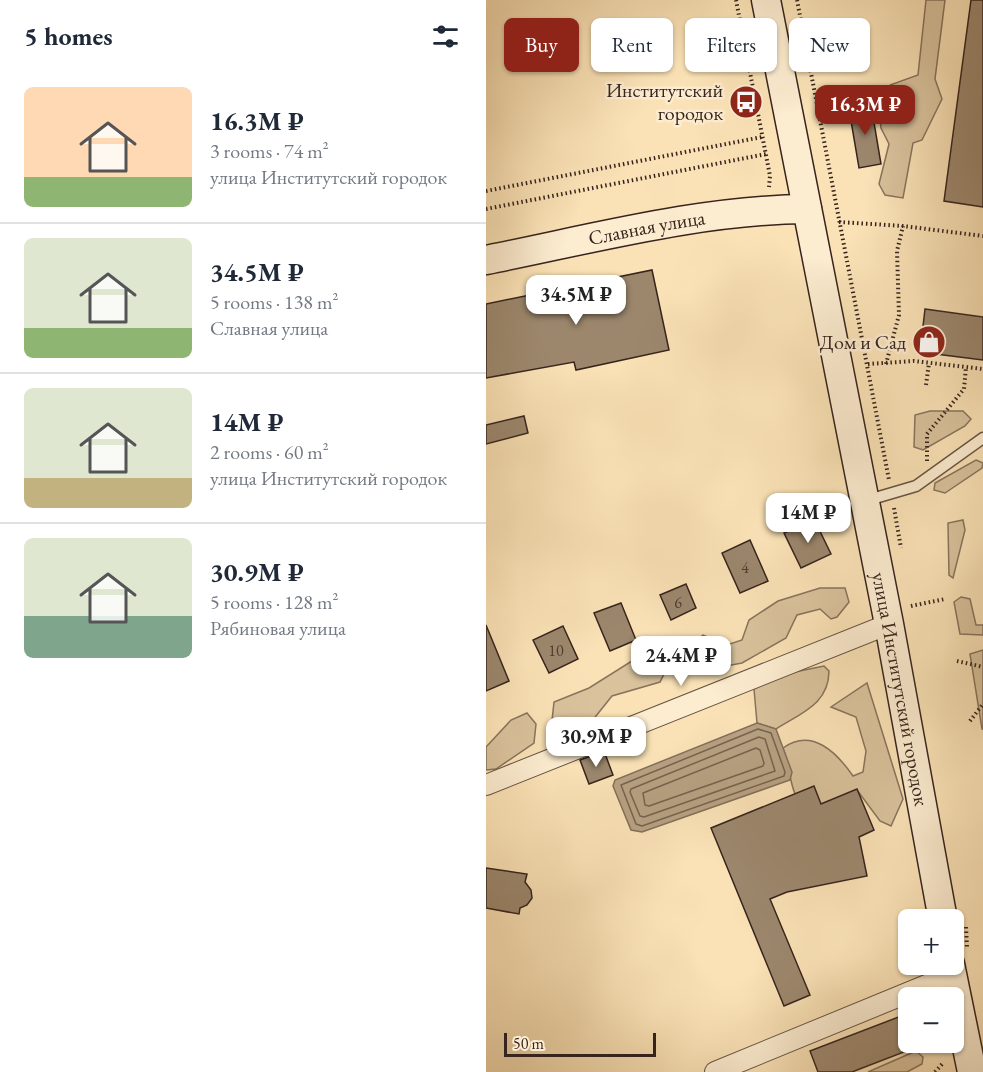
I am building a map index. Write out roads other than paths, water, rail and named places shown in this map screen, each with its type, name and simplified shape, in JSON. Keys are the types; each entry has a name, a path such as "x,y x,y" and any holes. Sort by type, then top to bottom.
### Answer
{"street":[{"name":"улица Институтский городок","path":"769,2 889,624 941,909"},
{"name":"Славная улица","path":"486,260 689,219 775,209 807,208"},
{"path":"486,785 889,624"},
{"path":"715,1072 939,975"},
{"path":"952,975 972,1072"}],"lane":[{"path":"865,502 916,486 983,438"}],"water":[{"path":"757,723 776,729 792,772 790,780 642,832 631,830 613,786 615,780"}],"place":[{"name":"Институтский городок","path":"746,102"},
{"name":"Дом и Сад","path":"929,342"}]}
